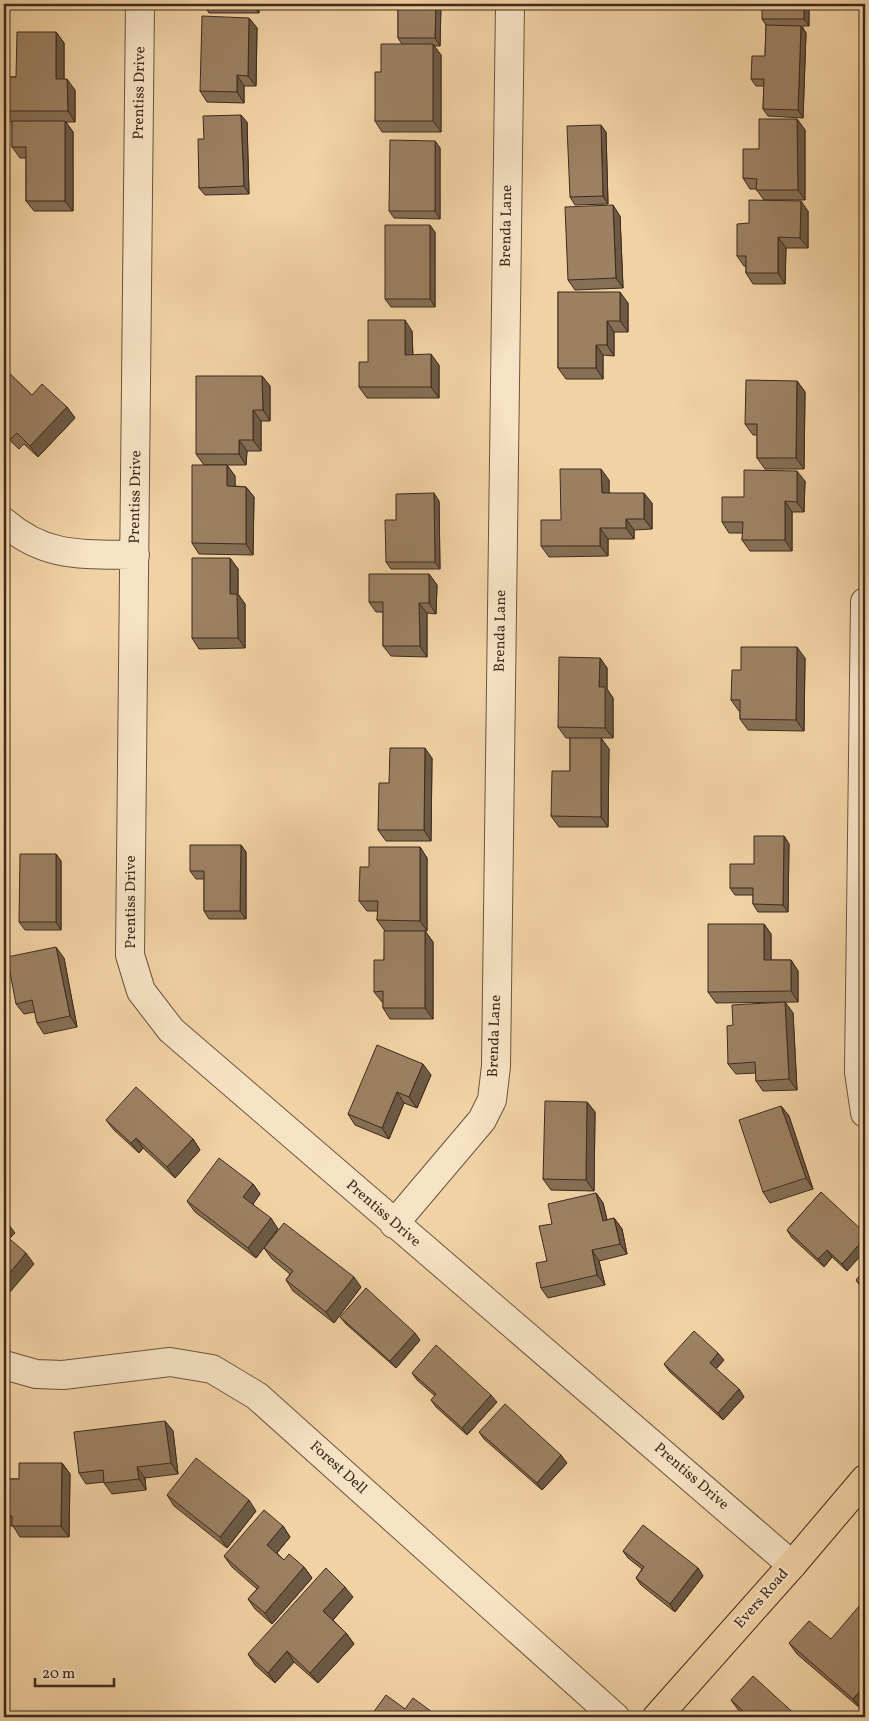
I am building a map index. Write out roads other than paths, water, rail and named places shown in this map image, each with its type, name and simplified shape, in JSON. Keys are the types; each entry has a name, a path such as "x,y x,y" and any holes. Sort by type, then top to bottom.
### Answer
{"main road":[{"name":"Evers Road","path":"657,1717 865,1478"}],"street":[{"name":"Prentiss Drive","path":"140,4 130,955 141,990 171,1030 394,1224 792,1564"},
{"name":"Brenda Lane","path":"394,1224 482,1120 492,1100 496,1066 510,4"},
{"path":"4,522 15,531 46,548 80,554 135,555"},
{"path":"865,602 859,1072 865,1112"},
{"name":"Forest Dell","path":"4,1365 36,1374 63,1375 170,1362 212,1369 257,1396 615,1717"}]}
